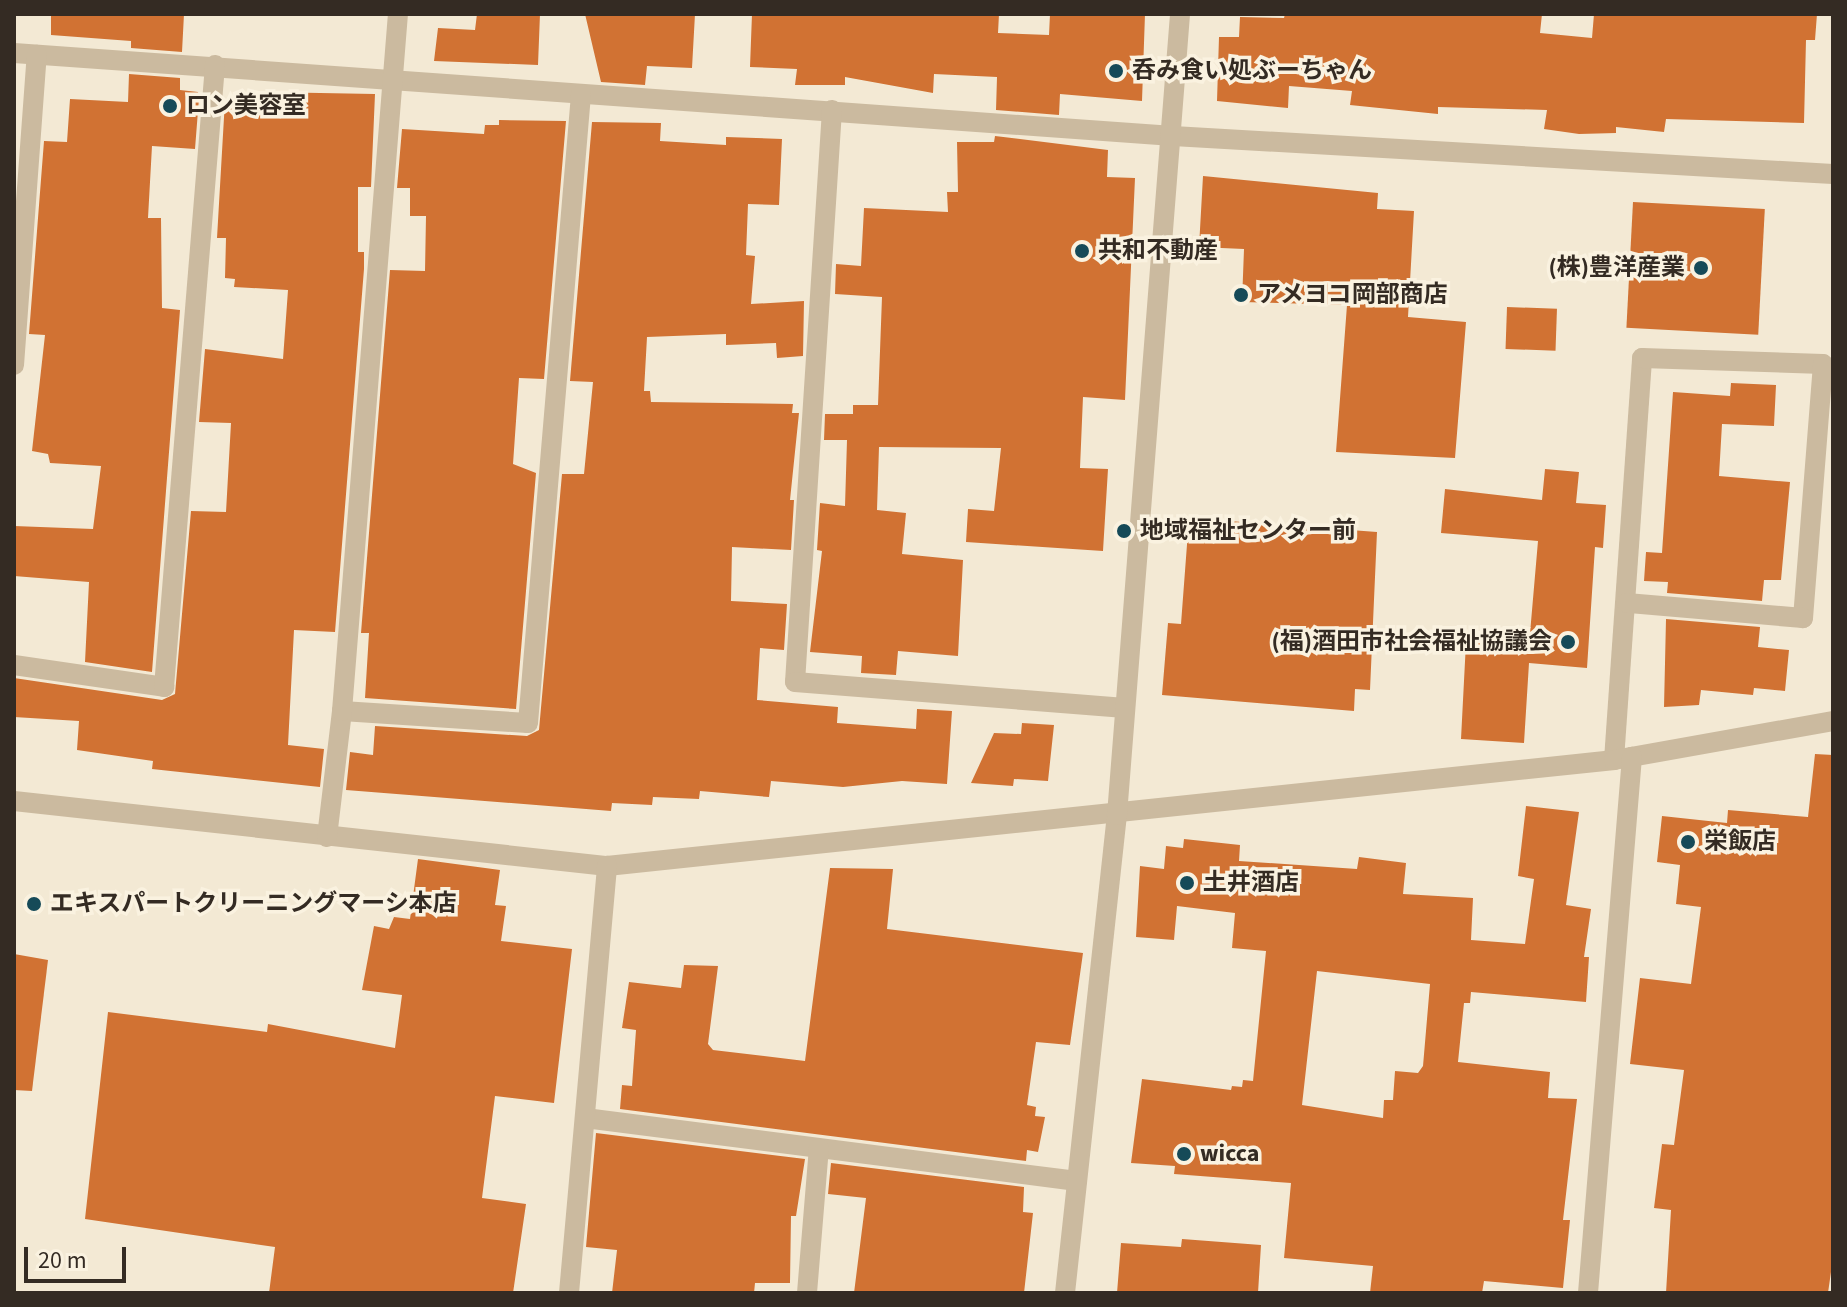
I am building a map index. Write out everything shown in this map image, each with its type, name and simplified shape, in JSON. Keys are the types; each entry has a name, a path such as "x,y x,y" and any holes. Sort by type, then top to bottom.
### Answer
{"street":[{"path":"327,837 342,711 398,14"},
{"path":"1065,1293 1117,815 1173,136 1180,14"},
{"path":"14,53 392,77 581,94 1173,136 1833,174"},
{"path":"14,365 37,55"},
{"path":"14,665 164,687 215,65"},
{"path":"342,711 528,723 581,94"},
{"path":"832,110 795,682 1125,708"},
{"path":"1588,1293 1623,758 1627,603 1642,358 1823,364 1803,618 1627,603"},
{"path":"14,801 607,866 1117,815 1623,758 1833,721"},
{"path":"569,1293 607,866"},
{"path":"585,1118 1077,1181"},
{"path":"807,1293 819,1148"}],"building":[{"path":"51,14 184,14 182,52 131,48 131,41 51,35"},
{"path":"477,14 540,14 538,65 434,61 438,28 475,30"},
{"path":"585,14 695,14 692,68 647,66 645,85 601,82"},
{"path":"752,14 999,14 998,33 1049,35 1050,14 1145,14 1142,101 1060,94 1059,115 996,110 997,77 934,74 933,93 845,77 845,85 795,85 797,69 750,67"},
{"path":"1285,14 1542,14 1540,33 1592,38 1594,14 1817,14 1815,40 1806,40 1804,123 1666,119 1664,132 1616,127 1616,133 1579,134 1544,129 1547,110 1438,107 1438,114 1350,105 1352,91 1289,86 1288,108 1217,101 1219,37 1239,37 1240,17 1284,18"},
{"path":"129,74 180,78 180,90 198,92 199,98 195,149 152,146 148,218 161,218 162,308 180,310 152,672 85,662 89,582 14,576 14,526 93,529 101,466 50,463 48,454 32,451 45,335 29,334 44,141 67,142 70,99 128,102"},
{"path":"265,92 375,94 371,187 358,187 358,252 364,252 364,269 335,632 294,630 288,745 324,749 320,787 152,769 153,761 77,750 79,721 14,717 14,678 162,700 175,694 191,511 226,512 231,423 199,422 205,349 283,359 288,290 234,287 235,279 225,278 226,238 217,238 225,100 265,102"},
{"path":"499,120 566,121 544,379 519,378 513,464 536,473 516,709 365,698 369,633 361,633 390,270 425,271 426,216 410,216 410,188 397,188 402,129 484,134 485,125 499,125"},
{"path":"592,122 661,123 660,141 726,145 726,137 782,139 779,205 748,204 746,255 755,256 751,304 804,301 803,356 777,358 776,343 726,345 726,334 647,337 644,391 650,391 651,402 793,404 792,413 799,413 790,500 794,500 791,550 732,547 731,601 787,604 784,650 760,648 757,700 838,707 837,723 916,729 917,709 952,711 947,784 902,781 843,787 771,781 769,797 700,791 699,799 653,797 652,805 612,803 611,811 346,790 350,752 373,755 375,726 527,736 539,730 562,474 584,474 593,382 570,381"},
{"path":"995,136 1108,150 1107,177 1135,178 1125,400 1083,397 1080,468 1108,469 1103,551 966,542 968,509 994,511 1001,448 879,447 877,510 906,513 902,554 963,560 958,656 898,651 896,675 861,673 862,656 810,652 822,551 817,550 820,503 845,506 847,440 824,440 825,414 853,414 853,405 878,405 882,297 835,294 836,264 861,266 864,208 948,212 947,192 958,192 957,142 994,142"},
{"path":"1203,176 1378,193 1377,209 1414,211 1408,317 1466,322 1455,458 1336,452 1347,305 1242,302 1244,249 1199,247"},
{"path":"1633,202 1765,209 1758,335 1626,328"},
{"path":"1507,307 1557,309 1556,351 1506,349"},
{"path":"1731,383 1776,385 1774,426 1722,424 1719,476 1790,482 1781,580 1764,580 1762,601 1667,593 1668,582 1644,581 1646,552 1662,553 1673,392 1730,396"},
{"path":"1545,469 1579,472 1576,503 1606,505 1603,548 1595,547 1587,668 1529,663 1524,743 1461,739 1466,642 1529,645 1538,541 1441,533 1445,489 1542,500"},
{"path":"1189,518 1377,532 1370,690 1355,689 1354,711 1162,695 1168,623 1181,624"},
{"path":"1666,619 1760,627 1758,647 1789,650 1785,691 1754,688 1753,695 1701,690 1699,705 1664,707"},
{"path":"1022,723 1054,725 1048,781 1014,779 1013,786 971,783 994,733 1021,734"},
{"path":"1815,754 1833,755 1833,1258 1828,1293 1666,1293 1671,1210 1654,1208 1662,1144 1674,1145 1684,1070 1630,1064 1640,978 1691,984 1701,907 1676,904 1680,865 1657,862 1662,816 1727,823 1728,810 1808,817"},
{"path":"1526,806 1579,812 1566,905 1591,909 1584,957 1589,957 1586,1002 1471,992 1470,1003 1464,1003 1458,1062 1550,1072 1548,1098 1577,1099 1563,1220 1570,1220 1563,1288 1484,1281 1482,1293 1370,1293 1373,1266 1284,1258 1291,1183 1174,1174 1175,1166 1131,1163 1142,1079 1231,1090 1232,1086 1242,1087 1243,1080 1253,1081 1266,951 1232,948 1235,913 1177,906 1174,940 1136,937 1140,866 1164,869 1166,846 1183,848 1184,839 1240,845 1239,861 1357,869 1359,857 1406,863 1403,894 1473,898 1471,940 1525,944 1534,879 1518,876","holes":["1317,971 1430,984 1423,1066 1418,1073 1395,1071 1393,1100 1384,1100 1383,1118 1302,1105"]},
{"path":"418,859 500,870 495,905 506,906 501,941 572,949 554,1103 495,1096 482,1198 526,1204 513,1293 269,1293 275,1247 85,1219 108,1012 267,1032 268,1024 395,1048 402,995 362,990 374,926 389,929 394,917 410,919"},
{"path":"830,868 893,869 887,929 1083,953 1070,1045 1036,1042 1027,1105 1036,1107 1035,1116 1045,1117 1038,1152 1027,1150 1026,1161 620,1109 622,1085 632,1086 636,1030 622,1028 629,982 681,988 684,965 718,966 708,1044 713,1050 805,1061"},
{"path":"14,954 48,960 32,1091 14,1090"},
{"path":"596,1133 805,1159 796,1216 791,1216 790,1283 755,1283 754,1293 612,1293 617,1250 586,1247"},
{"path":"831,1163 1024,1187 1023,1212 1033,1213 1024,1293 854,1293 866,1198 828,1194"},
{"path":"1182,1239 1261,1245 1258,1293 1117,1293 1121,1243 1181,1247"}],"place":[{"name":"呑み食い処ぶーちゃん","path":"1116,71"},
{"name":"ロン美容室","path":"170,106"},
{"name":"共和不動産","path":"1082,251"},
{"name":"(株)豊洋産業","path":"1701,268"},
{"name":"アメヨコ岡部商店","path":"1241,295"},
{"name":"地域福祉センター前","path":"1124,531"},
{"name":"(福)酒田市社会福祉協議会","path":"1568,642"},
{"name":"栄飯店","path":"1688,842"},
{"name":"土井酒店","path":"1187,883"},
{"name":"エキスパートクリーニングマーシ本店","path":"34,904"},
{"name":"wicca","path":"1184,1154"}]}
